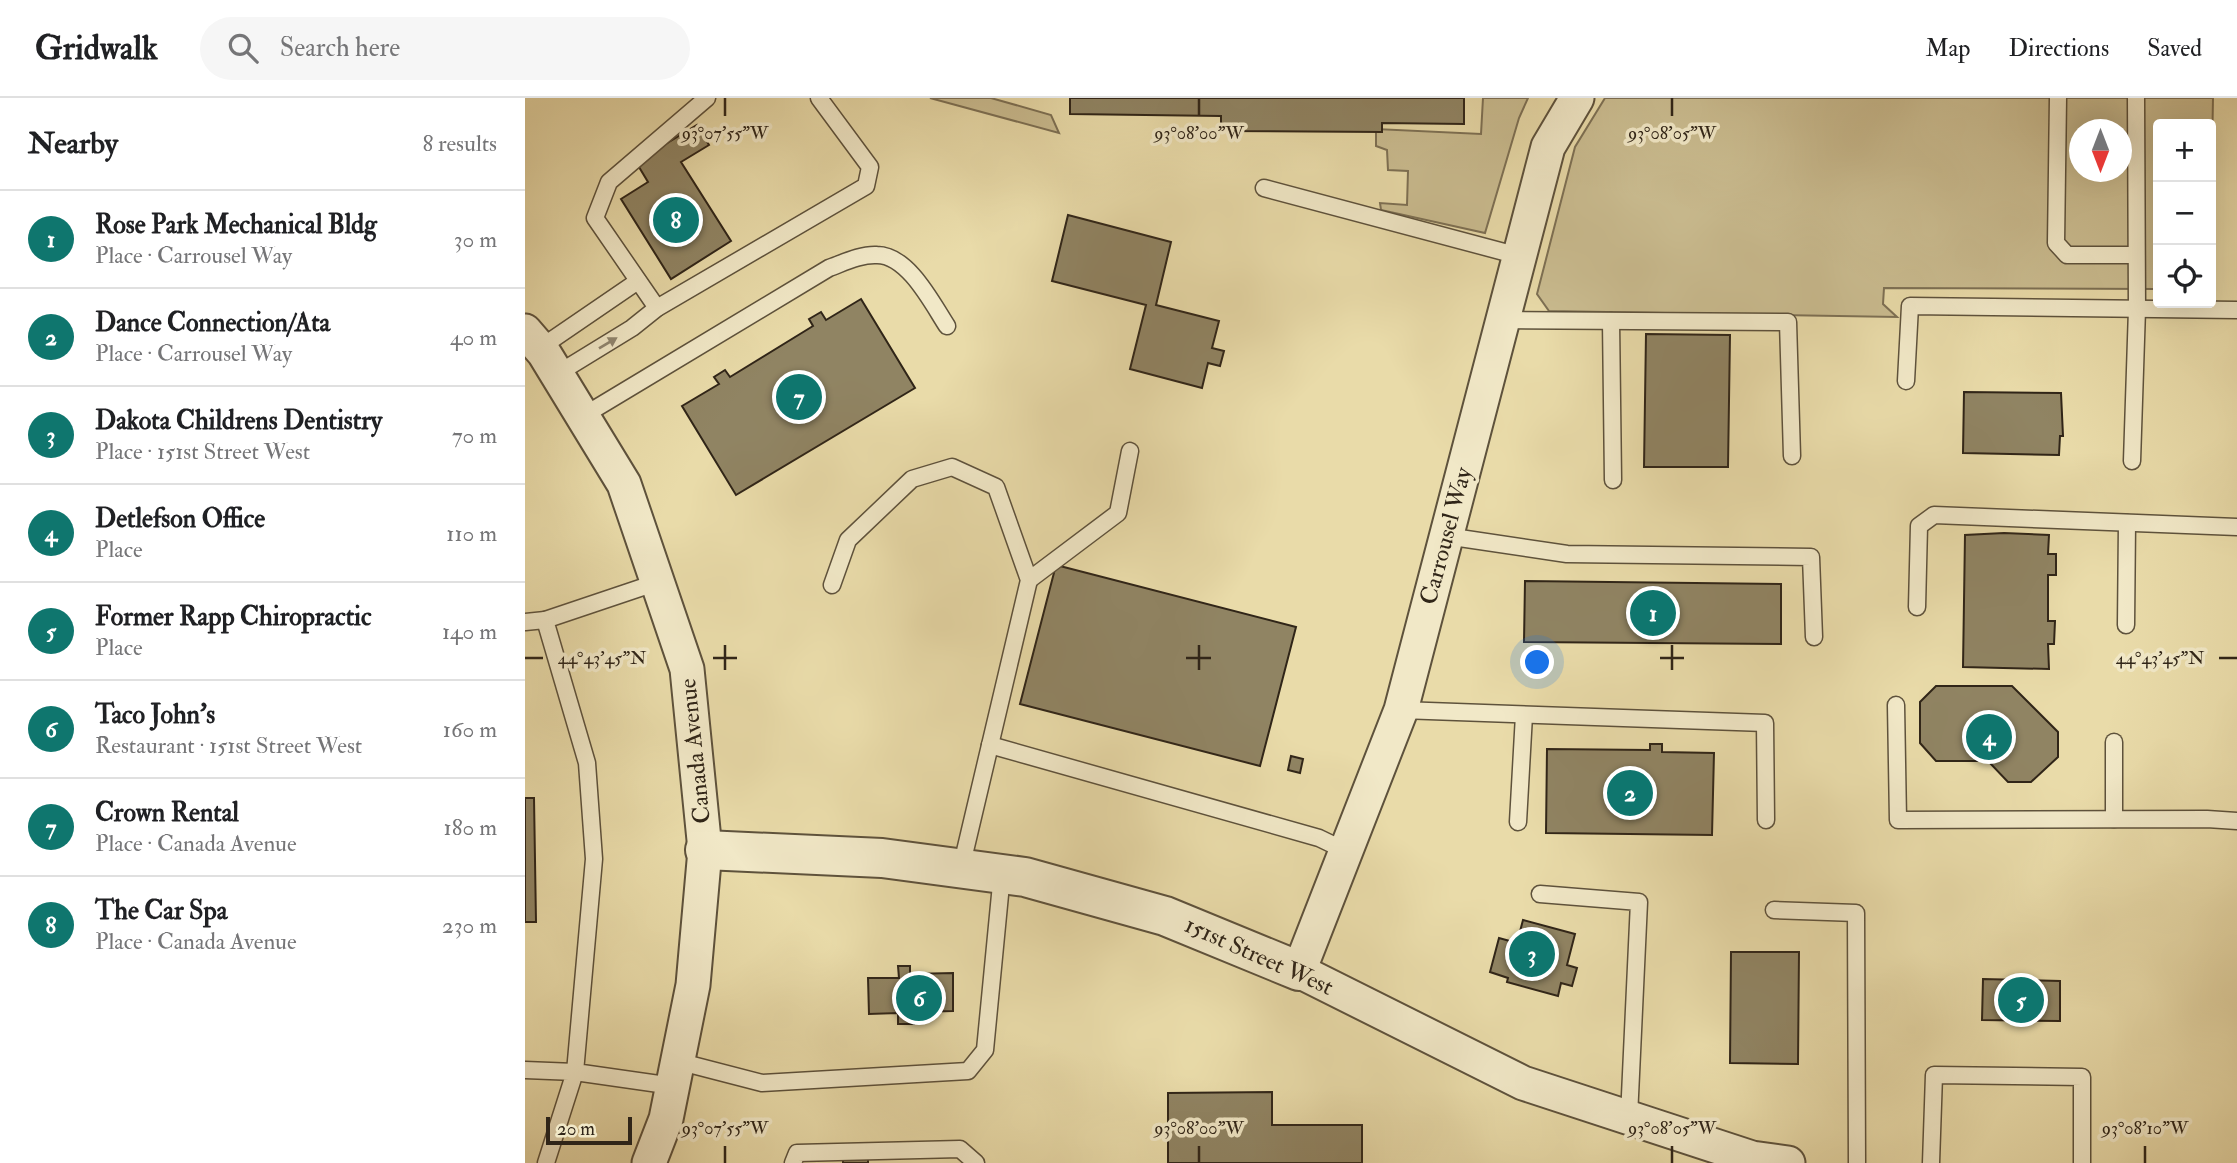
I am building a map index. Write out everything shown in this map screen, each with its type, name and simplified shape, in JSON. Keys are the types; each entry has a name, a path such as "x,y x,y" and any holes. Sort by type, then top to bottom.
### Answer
{"street":[{"name":"Carrousel Way","path":"1299,971 1401,710 1548,147 1577,98"},
{"name":"Canada Avenue","path":"540,351 624,484 687,669 705,849 693,985 666,1119 649,1163"},
{"name":"151st Street West","path":"705,849 882,858 1025,877 1165,916 1299,971 1523,1083 1629,1117 1702,1153 1788,1163"}],"lane":[{"path":"657,308 595,218 610,182 707,98"},
{"path":"540,351 632,328 657,308 866,186 870,167 819,98"},
{"path":"2058,98 2056,243 2067,255 2136,255"},
{"path":"2132,461 2137,309 2136,98"},
{"path":"1264,188 1519,256"},
{"path":"583,416 829,268 853,260 877,255 896,260 919,282 947,326"},
{"path":"540,351 638,281"},
{"path":"1906,382 1910,306 2237,310"},
{"path":"1502,320 1788,322 1791,456"},
{"path":"1611,321 1613,480"},
{"path":"1029,580 1118,513 1130,451"},
{"path":"832,585 848,540 912,479 952,467 996,487 1029,580 961,868"},
{"path":"1917,607 1919,526 1934,515 2237,527"},
{"path":"2126,625 2127,523"},
{"path":"1446,536 1567,554 1811,557 1814,637"},
{"path":"525,622 545,620 657,582"},
{"path":"545,620 587,763 594,859 575,1072 546,1163"},
{"path":"1896,705 1898,820 2237,821"},
{"path":"1401,710 1765,723 1766,820"},
{"path":"1518,822 1524,715"},
{"path":"2114,742 2114,819"},
{"path":"990,745 1319,838 1346,851"},
{"path":"525,1070 675,1074 762,1083 968,1071 985,1050 1002,874"},
{"path":"1540,894 1639,902 1629,1117"},
{"path":"1774,910 1856,913 1857,1163"},
{"path":"1931,1163 1934,1075 2082,1077 2082,1163"},
{"path":"793,1163 797,1153 960,1149 976,1163"}],"shaded area":[{"path":"930,98 991,98 1051,115 1059,133"},
{"path":"1483,98 1528,98 1519,118 1485,233 1381,210 1380,203 1407,205 1408,171 1388,170 1387,150 1376,146 1376,129 1481,134"},
{"path":"1605,98 2213,98 2213,119 2153,119 2153,289 1884,288 1883,304 1897,317 1549,311 1537,294 1575,147"}],"building":[{"path":"1070,98 1464,98 1464,124 1382,123 1382,132 1221,131 1221,116 1070,114"},
{"path":"697,125 709,145 681,162 731,241 671,279 621,199 648,182 636,162"},
{"path":"1068,215 1171,242 1156,305 1219,321 1212,348 1224,351 1220,366 1208,363 1202,388 1130,369 1146,305 1052,281"},
{"path":"861,299 915,388 736,495 682,406 719,384 714,377 725,370 730,377 813,326 809,319 821,312 826,320"},
{"path":"1646,334 1730,335 1728,467 1644,467"},
{"path":"1964,392 2061,393 2063,436 2060,436 2059,455 1963,453"},
{"path":"1965,535 2049,535 2048,554 2056,554 2056,575 2048,575 2048,621 2055,621 2054,644 2048,644 2049,669 1963,667"},
{"path":"1056,565 1296,627 1260,766 1020,704"},
{"path":"1525,581 1781,584 1781,644 1524,642"},
{"path":"1936,686 2012,686 2058,732 2058,757 2031,782 2008,782 1988,761 1936,761 1920,743 1920,702"},
{"path":"1650,744 1662,744 1662,752 1714,753 1712,835 1546,833 1547,749 1650,750"},
{"path":"1291,756 1303,759 1300,773 1288,770"},
{"path":"525,798 534,798 536,922 525,922"},
{"path":"1523,920 1575,934 1567,965 1577,968 1572,986 1561,983 1558,996 1507,982 1508,978 1490,972 1499,938 1517,943"},
{"path":"1731,952 1799,952 1798,1064 1730,1063"},
{"path":"898,966 910,966 910,974 953,973 953,1011 913,1012 914,1024 898,1024 898,1013 869,1014 868,978 899,978"},
{"path":"1983,979 2060,981 2060,1021 1982,1020"},
{"path":"1272,1092 1272,1125 1362,1125 1362,1163 1168,1163 1168,1093"},
{"path":"843,1158 868,1158 868,1163 843,1163"}],"place":[{"name":"The Car Spa","path":"676,220"},
{"name":"Crown Rental","path":"799,397"},
{"name":"Rose Park Mechanical Bldg","path":"1653,613"},
{"name":"Detlefson Office","path":"1989,737"},
{"name":"Dance Connection/Ata","path":"1630,793"},
{"name":"Dakota Childrens Dentistry","path":"1532,954"},
{"name":"Taco John's","path":"919,998"},
{"name":"Former Rapp Chiropractic","path":"2021,1000"}]}
